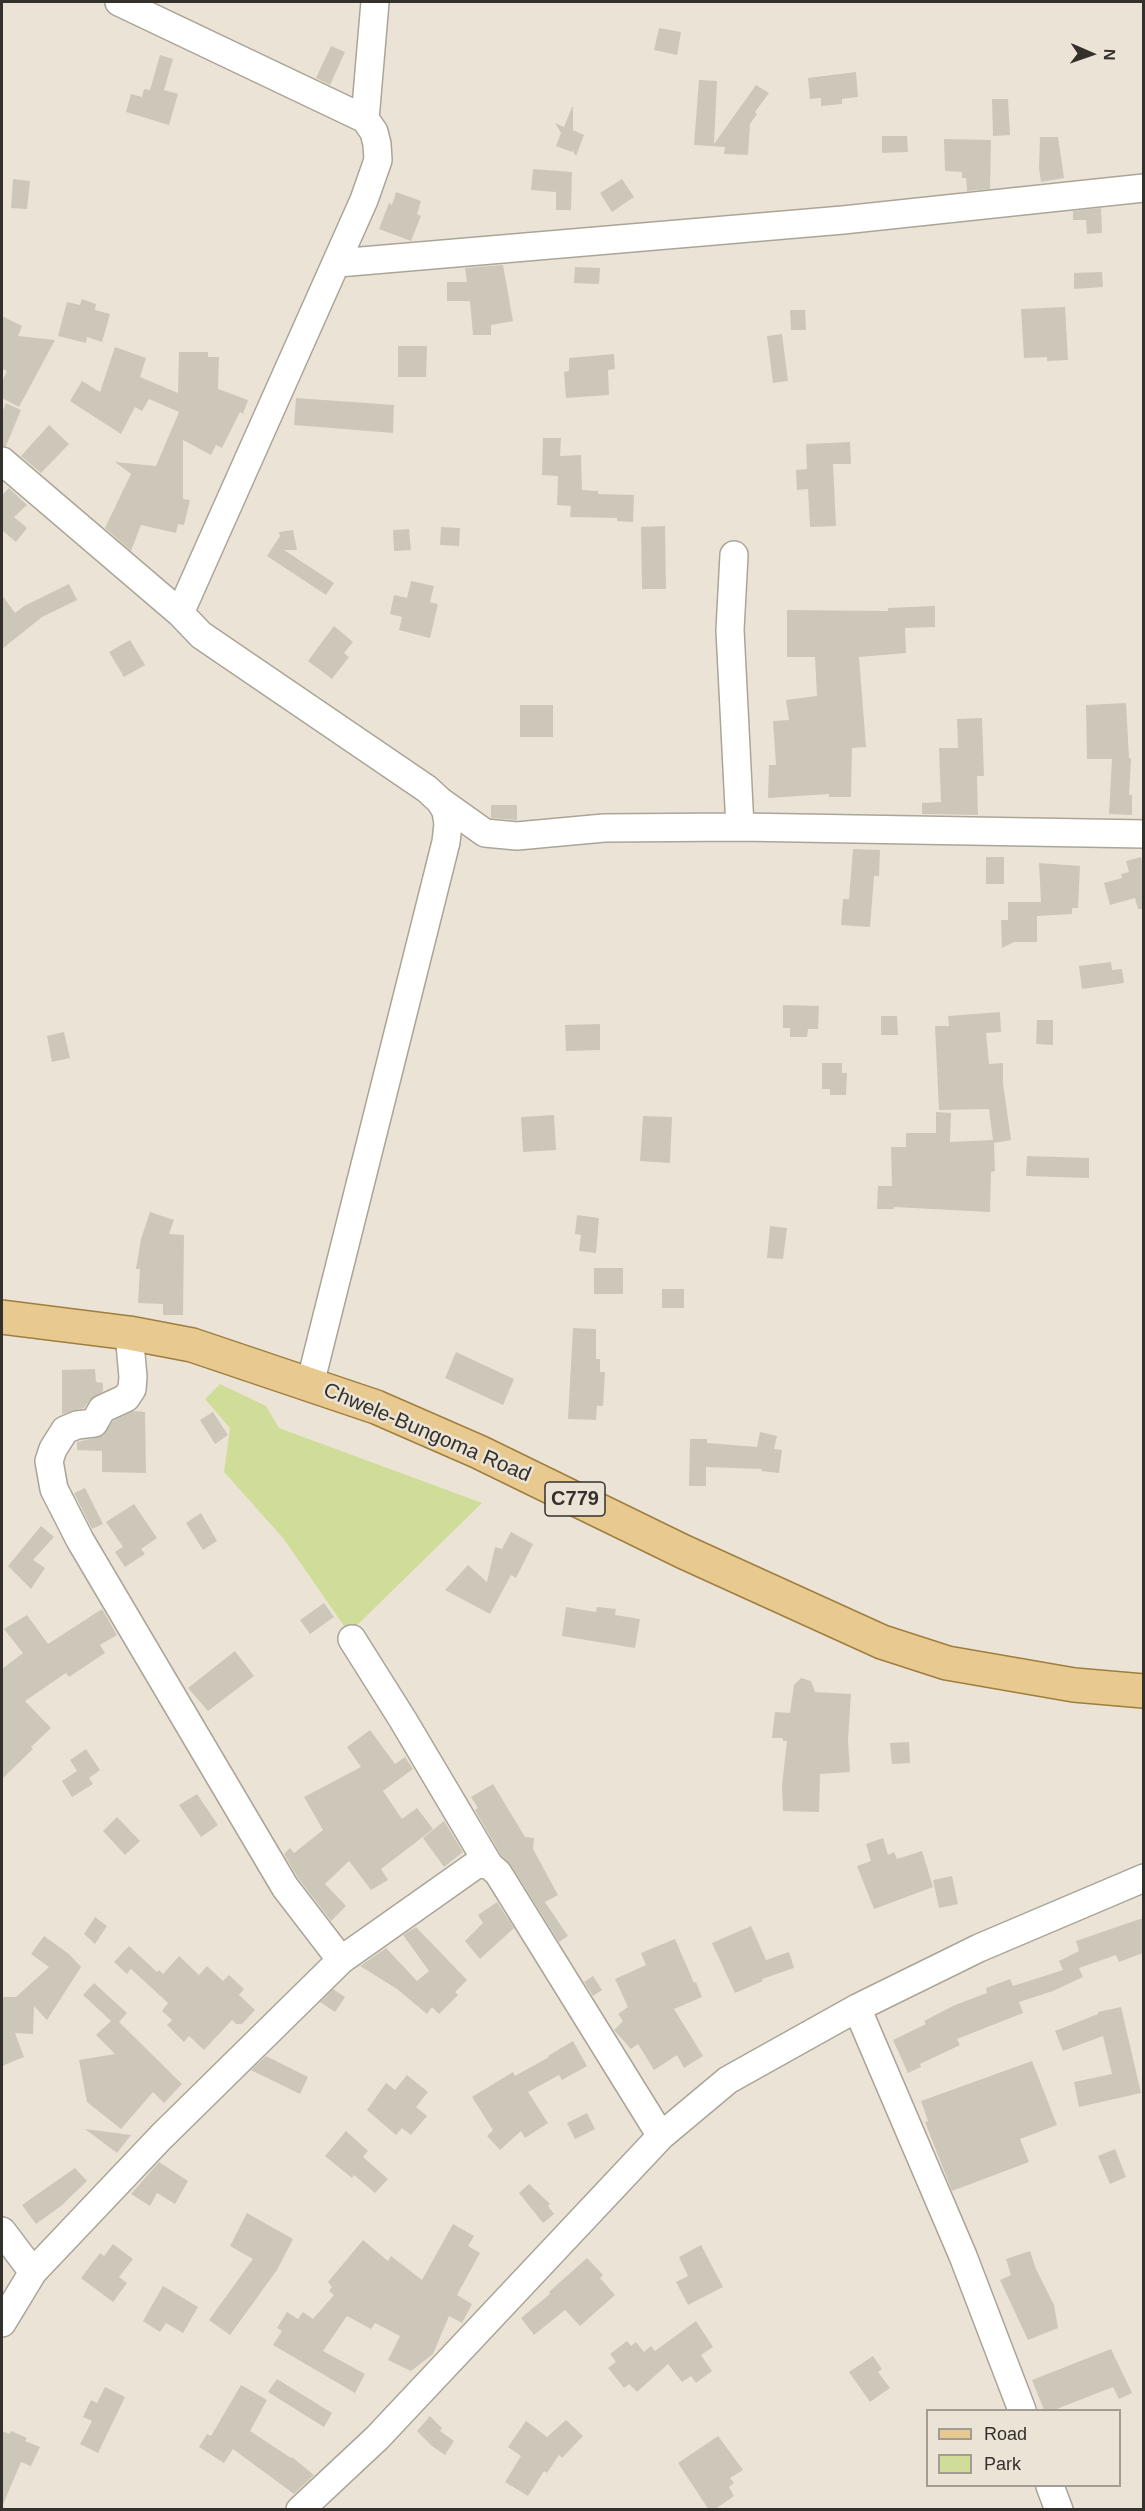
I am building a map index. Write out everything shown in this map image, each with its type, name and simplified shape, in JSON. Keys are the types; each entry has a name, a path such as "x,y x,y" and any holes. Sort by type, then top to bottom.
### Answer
{"main road":[{"name":"Chwele-Bungoma Road","path":"2,1317 129,1333 192,1345 376,1407 479,1452 684,1552 882,1642 947,1663 1074,1685 1143,1691"}],"street":[{"path":"119,2 365,119 374,132 378,160 373,179 338,262 180,613"},
{"path":"365,119 375,2"},
{"path":"338,262 843,220 1070,198 1143,188"},
{"path":"2,461 180,613 201,635 427,789 485,833 517,836 604,828 740,827 1143,834"},
{"path":"734,555 730,630 740,827"},
{"path":"310,1384 446,842 448,824 440,801"},
{"path":"129,1333 132,1389 126,1398 102,1409 94,1423 77,1425 65,1430 53,1449 49,1461 54,1489 80,1540 285,1887 341,1960"},
{"path":"352,1639 489,1865 498,1873 661,2136"},
{"path":"2,2323 33,2272 161,2137 341,1960 471,1867 477,1864 489,1865"},
{"path":"300,2510 377,2438 661,2136 728,2080 857,2008 979,1948 1143,1878"},
{"path":"857,2008 963,2256 1022,2409"},
{"path":"2,2231 33,2272"},
{"path":"2,2245 33,2272"},
{"path":"1050,2487 1059,2510"}],"green space":[{"path":"220,1384 266,1406 279,1428 482,1503 349,1633 283,1538 224,1472 230,1428 205,1399"}],"building":[{"path":"659,28 681,32 677,55 654,50"},
{"path":"331,46 345,52 330,85 316,78"},
{"path":"160,55 173,59 164,90 178,94 169,125 126,112 131,94 142,97 144,89 150,90"},
{"path":"856,72 858,97 842,99 842,104 821,106 821,98 810,99 808,78"},
{"path":"699,80 717,81 714,144 756,85 769,93 755,112 757,114 750,124 748,155 724,154 725,147 694,145"},
{"path":"992,99 1008,99 1010,135 993,136"},
{"path":"572,107 573,130 584,135 576,156 572,150 572,152 556,146 561,133 555,123 564,127"},
{"path":"882,136 907,136 908,152 882,153"},
{"path":"1040,137 1058,137 1064,178 1041,182"},
{"path":"944,139 991,140 990,189 967,191 966,178 962,178 962,172 945,171"},
{"path":"533,169 572,172 571,210 556,210 556,192 531,190"},
{"path":"13,179 30,181 27,209 11,208"},
{"path":"622,179 634,197 612,212 600,193"},
{"path":"396,192 421,201 417,214 421,216 411,241 379,229"},
{"path":"1101,208 1102,233 1087,234 1086,220 1073,220 1073,211"},
{"path":"503,265 513,321 491,325 491,335 473,335 470,301 447,301 447,282 467,282 465,268"},
{"path":"575,267 600,268 599,284 574,283"},
{"path":"1102,272 1103,287 1074,289 1074,273"},
{"path":"82,299 96,304 95,310 110,314 102,342 87,337 86,343 58,336 67,302 80,305"},
{"path":"1065,307 1068,360 1047,361 1047,357 1024,358 1021,309"},
{"path":"790,310 805,310 806,330 791,330"},
{"path":"2,316 22,326 18,336 55,340 19,407 2,398 2,382 7,371 3,369 2,374"},
{"path":"782,334 788,381 773,383 767,336"},
{"path":"398,346 427,346 426,377 398,377"},
{"path":"115,347 146,358 140,377 178,393 179,352 208,352 208,357 219,357 218,389 248,400 243,414 240,412 222,448 216,445 211,455 183,440 183,499 190,500 184,525 178,524 176,533 141,525 131,551 105,528 131,474 115,462 156,466 179,412 149,399 142,411 135,407 121,434 70,401 82,381 100,392"},
{"path":"614,354 615,369 608,370 609,395 566,398 564,372 569,371 569,358"},
{"path":"296,398 394,405 393,433 294,425"},
{"path":"6,403 21,410 6,446 2,446 2,413"},
{"path":"49,425 69,444 41,473 21,456"},
{"path":"543,438 561,438 560,456 581,455 582,490 598,491 598,494 634,495 633,522 617,521 617,518 570,517 571,506 557,505 558,476 542,475"},
{"path":"850,442 851,464 833,464 836,526 810,527 808,489 797,490 796,470 807,469 806,444"},
{"path":"9,488 27,505 14,517 27,528 16,542 2,530 2,495"},
{"path":"665,526 666,589 642,589 641,527"},
{"path":"441,527 460,528 459,546 440,545"},
{"path":"409,529 411,550 394,551 393,530"},
{"path":"293,530 297,550 284,550 334,583 326,595 267,556 280,536 279,532"},
{"path":"411,581 434,586 430,602 438,604 430,638 399,630 402,617 390,614 394,595 407,598"},
{"path":"69,584 77,600 42,617 2,649 2,595 15,613 24,606"},
{"path":"935,606 935,627 905,628 906,653 859,657 866,747 852,748 851,797 829,797 829,794 768,798 769,765 776,765 773,721 789,720 786,700 817,696 815,657 787,657 787,610 888,611 888,608"},
{"path":"334,626 353,642 344,653 349,657 332,679 308,661"},
{"path":"130,640 145,665 124,677 109,652"},
{"path":"1126,703 1129,758 1131,759 1129,795 1132,795 1132,815 1109,814 1112,759 1087,759 1086,705"},
{"path":"520,705 553,705 553,737 520,737"},
{"path":"982,718 984,776 977,776 978,815 922,814 922,803 941,802 939,748 958,748 957,719"},
{"path":"491,805 517,805 517,820 491,818"},
{"path":"853,849 880,850 879,876 874,876 870,927 841,925 843,899 849,899"},
{"path":"986,857 1004,857 1004,884 986,884"},
{"path":"1141,857 1143,909 1138,909 1135,898 1110,905 1104,883 1122,878 1121,874 1129,872 1126,861"},
{"path":"1039,863 1080,866 1078,908 1072,908 1072,914 1037,916 1037,942 1014,942 1002,948 1001,920 1008,920 1008,902 1041,902"},
{"path":"1111,962 1112,970 1122,969 1124,983 1082,989 1079,966"},
{"path":"783,1005 819,1006 818,1029 808,1029 807,1037 790,1037 790,1028 783,1028"},
{"path":"1000,1012 1001,1032 986,1033 989,1064 1003,1063 1003,1083 1011,1140 994,1143 995,1171 991,1172 990,1212 894,1207 894,1209 877,1209 878,1186 892,1186 891,1147 906,1147 906,1133 936,1133 936,1112 951,1113 950,1142 993,1140 989,1109 939,1110 935,1026 949,1026 948,1016"},
{"path":"881,1016 897,1016 898,1035 881,1035"},
{"path":"1037,1020 1053,1020 1053,1045 1036,1044"},
{"path":"600,1024 600,1050 566,1051 565,1025"},
{"path":"64,1032 70,1058 52,1062 47,1036"},
{"path":"822,1063 842,1063 842,1073 847,1073 846,1095 830,1095 830,1089 822,1089"},
{"path":"554,1115 556,1150 523,1152 521,1117"},
{"path":"643,1116 672,1117 670,1163 640,1161"},
{"path":"1027,1156 1089,1158 1089,1178 1026,1176"},
{"path":"150,1212 174,1220 169,1234 184,1235 183,1315 163,1315 163,1304 138,1303 140,1269 136,1269 141,1239"},
{"path":"577,1215 599,1218 596,1253 579,1251 581,1235 575,1234"},
{"path":"770,1226 787,1228 783,1259 767,1258"},
{"path":"594,1268 623,1268 623,1294 594,1294"},
{"path":"662,1289 684,1289 684,1308 662,1308"},
{"path":"573,1328 596,1329 596,1359 600,1359 600,1372 605,1372 603,1406 597,1406 596,1420 568,1419"},
{"path":"456,1352 514,1379 503,1405 445,1378"},
{"path":"95,1369 96,1382 103,1383 103,1391 89,1401 84,1408 62,1414 62,1370"},
{"path":"134,1411 145,1412 146,1473 102,1472 102,1451 77,1450 77,1442 102,1436 113,1421"},
{"path":"213,1412 228,1435 215,1444 200,1420"},
{"path":"760,1432 777,1436 774,1449 782,1450 779,1473 761,1471 762,1469 706,1467 706,1486 689,1486 690,1439 707,1439 707,1443 757,1447"},
{"path":"85,1488 103,1524 92,1529 74,1493"},
{"path":"134,1504 157,1538 141,1549 145,1554 125,1567 115,1552 123,1547 106,1522"},
{"path":"201,1513 217,1541 203,1550 186,1523"},
{"path":"41,1526 54,1537 33,1560 45,1568 31,1589 8,1566"},
{"path":"511,1532 533,1544 516,1578 511,1575 490,1614 445,1590 468,1565 487,1582 495,1547 502,1549"},
{"path":"324,1603 334,1617 310,1634 300,1620"},
{"path":"566,1607 596,1612 597,1607 616,1609 615,1615 640,1619 635,1648 562,1636"},
{"path":"102,1609 117,1635 100,1645 105,1653 69,1677 66,1673 25,1701 51,1728 2,1779 2,1669 23,1653 4,1629 27,1615 48,1644"},
{"path":"235,1651 254,1676 208,1711 188,1688"},
{"path":"801,1678 811,1681 815,1692 851,1694 848,1740 850,1772 820,1774 819,1812 783,1811 782,1785 787,1741 783,1741 783,1738 772,1738 775,1712 790,1713 794,1685"},
{"path":"370,1730 395,1764 405,1757 413,1769 383,1791 402,1819 417,1808 433,1829 381,1869 388,1880 371,1890 349,1861 325,1884 346,1906 331,1921 298,1878 284,1854 290,1848 294,1853 323,1830 304,1797 361,1767 347,1747"},
{"path":"909,1742 910,1763 892,1764 890,1743"},
{"path":"86,1749 100,1770 89,1778 93,1784 72,1797 62,1781 77,1771 70,1760"},
{"path":"493,1784 525,1837 534,1838 533,1849 558,1895 545,1902 568,1936 559,1942 511,1865 501,1855 475,1810 478,1808 471,1797"},
{"path":"197,1794 218,1825 201,1837 179,1805"},
{"path":"117,1817 140,1841 125,1855 103,1831"},
{"path":"444,1821 463,1852 444,1867 423,1838"},
{"path":"883,1838 888,1855 894,1852 897,1859 922,1851 933,1887 874,1909 857,1866 871,1861 866,1844"},
{"path":"952,1876 958,1904 939,1908 933,1880"},
{"path":"497,1902 514,1928 480,1959 465,1941 483,1923 478,1915"},
{"path":"95,1917 107,1926 95,1944 84,1934"},
{"path":"1143,1918 1143,1953 1119,1962 1116,1955 1079,1968 1083,1977 1053,1991 1019,2002 1023,2013 957,2039 960,2045 920,2064 921,2067 908,2073 893,2040 926,2024 924,2021 955,2005 987,1993 986,1988 1010,1979 1013,1986 1063,1970 1059,1961 1079,1951 1076,1941"},
{"path":"751,1926 766,1960 789,1952 794,1968 762,1979 763,1981 735,1993 712,1943"},
{"path":"416,1927 467,1980 455,1992 458,1995 439,2014 432,2007 427,2014 397,1989 360,1966 386,1948 417,1981 429,1971 403,1935"},
{"path":"44,1936 69,1954 81,1967 47,2020 34,2006 33,2034 15,2033 24,2057 2,2066 2,1997 16,1997 49,1967 31,1954"},
{"path":"675,1939 702,1997 674,2009 703,2056 684,2068 677,2055 654,2070 638,2044 631,2049 614,2030 623,2021 618,2014 628,2007 615,1979 646,1965 641,1953"},
{"path":"129,1946 157,1972 159,1970 163,1974 179,1956 199,1975 207,1966 223,1981 229,1975 244,1989 239,1995 255,2010 242,2024 236,2024 232,2020 204,2050 189,2036 184,2042 167,2025 172,2020 162,2011 168,2003 131,1969 127,1974 114,1962"},
{"path":"593,1976 602,1990 593,1996 584,1982"},
{"path":"94,1983 127,2013 119,2022 182,2084 164,2103 153,2092 121,2129 87,2102 79,2060 115,2054 96,2035 111,2021 83,1995"},
{"path":"333,1989 345,1997 335,2012 320,2002"},
{"path":"1121,2007 1141,2093 1079,2107 1074,2082 1112,2074 1103,2036 1063,2051 1055,2031 1098,2014 1098,2012"},
{"path":"573,2041 587,2066 562,2080 559,2075 528,2092 548,2123 525,2138 521,2131 500,2150 487,2136 493,2130 472,2097 513,2072 515,2076"},
{"path":"266,2056 308,2077 300,2094 251,2070"},
{"path":"1032,2061 1057,2125 1020,2139 1029,2162 952,2191 925,2122 928,2121 921,2101"},
{"path":"407,2075 428,2092 416,2107 427,2116 411,2135 402,2128 396,2135 367,2110 386,2083 395,2090"},
{"path":"587,2113 595,2129 575,2139 567,2123"},
{"path":"85,2129 131,2135 117,2153"},
{"path":"346,2131 368,2151 363,2157 388,2179 375,2193 354,2175 352,2178 325,2156"},
{"path":"1115,2149 1126,2177 1110,2184 1098,2156"},
{"path":"159,2162 188,2181 175,2204 157,2193 150,2206 131,2194"},
{"path":"75,2168 87,2181 61,2206 36,2224 22,2205"},
{"path":"529,2184 550,2204 548,2206 554,2214 543,2223 519,2193"},
{"path":"247,2213 293,2239 277,2270 230,2335 209,2320 253,2259 230,2246"},
{"path":"453,2224 474,2236 468,2246 480,2253 457,2295 472,2304 462,2323 449,2316 433,2354 411,2371 388,2360 400,2336 375,2323 371,2329 347,2316 323,2351 365,2374 355,2393 273,2345 282,2331 277,2328 287,2312 298,2319 303,2312 313,2319 334,2295 329,2291 332,2287 328,2282 363,2240 388,2261 391,2256 422,2280"},
{"path":"113,2244 133,2259 119,2277 127,2283 113,2302 81,2278 100,2253 104,2256"},
{"path":"701,2245 723,2287 688,2305 676,2282 688,2276 679,2257"},
{"path":"1030,2251 1036,2269 1054,2305 1058,2328 1028,2340 1000,2280 1011,2275 1006,2259"},
{"path":"587,2258 603,2275 600,2278 615,2295 580,2326 565,2310 534,2335 521,2318"},
{"path":"163,2286 198,2307 183,2333 166,2323 160,2332 143,2321"},
{"path":"696,2321 713,2347 701,2355 712,2371 696,2383 691,2376 682,2382 668,2364 637,2392 629,2384 624,2388 608,2368 616,2362 610,2354 627,2341 631,2346 636,2342 644,2352 651,2346 655,2351"},
{"path":"1111,2349 1132,2393 1119,2399 1113,2387 1057,2409 1044,2409 1032,2380"},
{"path":"873,2356 882,2369 878,2372 890,2388 870,2402 849,2372"},
{"path":"277,2379 332,2413 324,2427 268,2392"},
{"path":"241,2385 267,2400 250,2431 292,2457 314,2475 294,2494 233,2449 224,2463 199,2447 207,2434 211,2436"},
{"path":"105,2387 125,2397 98,2453 80,2444 92,2421 83,2417 91,2400 97,2403"},
{"path":"430,2416 442,2428 440,2431 454,2441 445,2455 417,2431"},
{"path":"566,2420 583,2436 562,2458 559,2455 547,2473 544,2471 528,2496 505,2482 521,2456 508,2447 526,2421 547,2437"},
{"path":"2,2431 9,2434 11,2431 27,2438 25,2441 40,2447 31,2466 21,2462 2,2507"},
{"path":"718,2436 743,2470 730,2478 734,2483 729,2487 734,2496 714,2510 709,2510 678,2463"}]}
